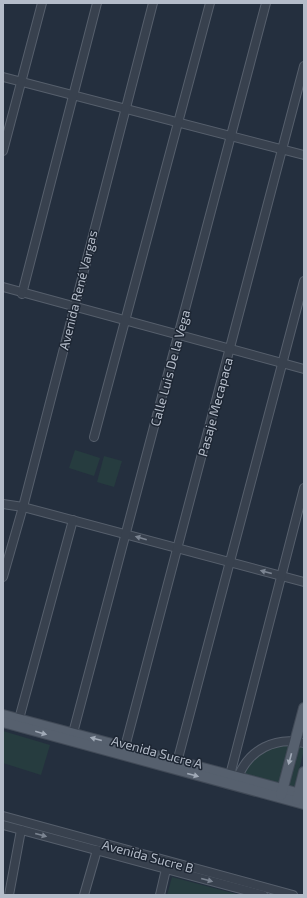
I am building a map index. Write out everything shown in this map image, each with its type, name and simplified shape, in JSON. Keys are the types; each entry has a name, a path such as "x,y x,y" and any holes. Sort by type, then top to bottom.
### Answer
{"main road":[{"path":"281,793 300,742 304,708"},
{"name":"Avenida Sucre A","path":"3,715 125,747 176,766 234,776 281,793"},
{"name":"Avenida Sucre A","path":"3,722 301,799"},
{"path":"301,799 304,772"}],"street":[{"path":"3,151 42,3"},
{"path":"22,294 98,3"},
{"name":"Avenida René Vargas","path":"3,577 23,507 153,3"},
{"path":"94,437 210,3"},
{"name":"Calle Luis De la Vega","path":"73,733 266,3"},
{"name":"Pasaje Mecapaca","path":"125,747 176,548 231,349 304,66"},
{"path":"3,77 304,155"},
{"path":"176,766 304,281"},
{"path":"3,288 304,369"},
{"path":"234,776 233,763 280,576 304,488"},
{"path":"3,504 23,507 304,582"},
{"path":"19,719 73,520"},
{"path":"234,776 251,756 268,745 281,741 300,742"},
{"path":"233,763 243,767"},
{"name":"Avenida Sucre B","path":"3,816 263,895"},
{"name":"Avenida Sucre B","path":"3,825 96,850 293,895"},
{"path":"9,895 21,830"},
{"path":"84,895 96,850"},
{"path":"160,895 167,865"}],"green space":[{"path":"75,450 100,458 94,476 69,468"},
{"path":"104,456 122,461 114,487 97,482"},
{"path":"3,731 50,745 41,775 3,763"},
{"path":"285,744 290,745 281,783 278,785 244,774 256,758 261,754"},
{"path":"298,745 303,746 304,750 295,786 288,786"},
{"path":"172,877 240,895 167,895"}]}
